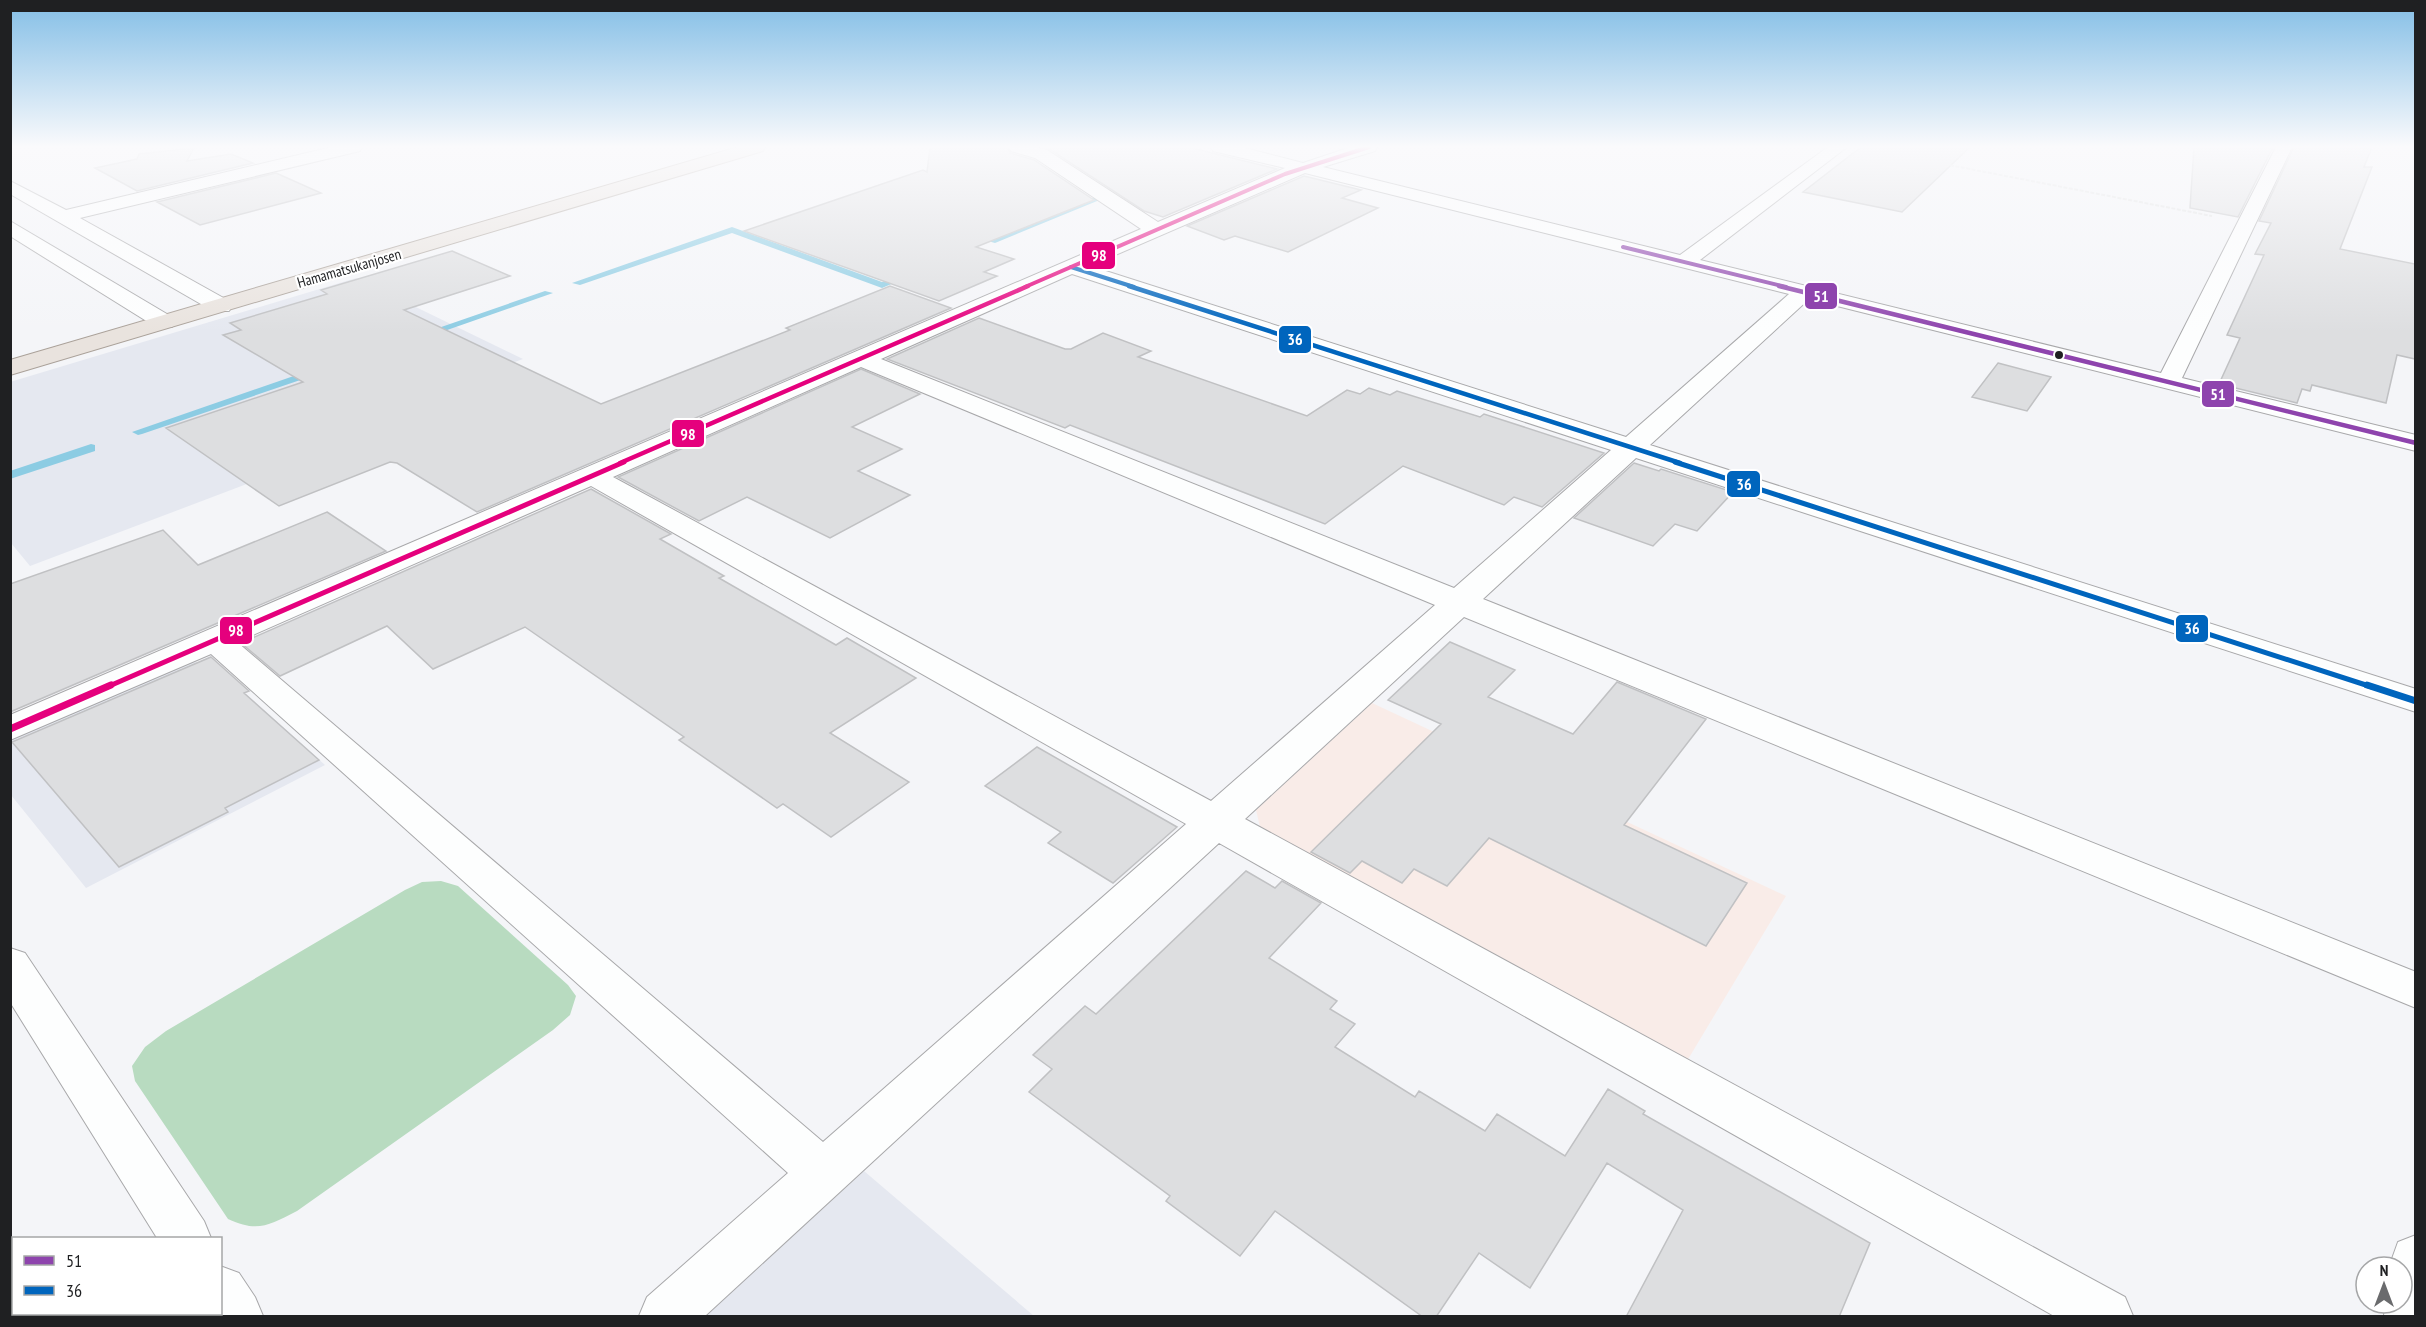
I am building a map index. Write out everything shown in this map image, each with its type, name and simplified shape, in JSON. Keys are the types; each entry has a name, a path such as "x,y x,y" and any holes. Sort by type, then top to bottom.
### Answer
{"main road":[{"name":"Hamamatsukanjosen","path":"10,348 492,209"},
{"name":"Hamamatsukanjosen","path":"10,368 548,209"}],"street":[{"path":"53,209 221,306"},
{"path":"66,216 96,209"},
{"path":"1122,209 1144,224 1160,229"},
{"path":"10,729 1207,209"},
{"path":"1469,209 2415,443"},
{"path":"1684,262 1756,209"},
{"path":"2168,382 2254,209"},
{"path":"12,228 164,322"},
{"path":"1071,267 2415,701"},
{"path":"666,1317 1804,292"},
{"path":"861,359 2415,990"},
{"path":"592,476 2106,1317"},
{"path":"215,640 824,1174"},
{"path":"10,965 185,1237"},
{"path":"2411,1317 2415,1260"},
{"path":"222,1295 236,1317"}],"path":[{"path":"2175,209 2247,223"}],"shaded area":[{"path":"356,278 523,359 412,400 435,413 30,566 11,543 10,382"},
{"path":"209,661 325,765 86,888 11,795 10,741 187,663"},
{"path":"1372,703 1786,896 1687,1061 1260,827 1256,810"},
{"path":"864,1171 1034,1316 705,1316"}],"green space":[{"path":"441,881 458,886 568,985 576,996 570,1015 553,1030 297,1211 263,1226 248,1226 228,1219 135,1081 132,1066 145,1047 166,1031 405,890 422,882"}],"building":[{"path":"170,209 261,209 200,225"},
{"path":"809,209 1072,209 976,247 1014,259 984,272 997,276 939,301 744,231"},
{"path":"1141,209 1182,209 1163,217"},
{"path":"1227,209 1376,209 1288,252 1235,236 1224,240 1187,226"},
{"path":"1887,209 1905,209 1902,212"},
{"path":"2195,209 2242,209 2238,217"},
{"path":"2265,209 2356,209 2340,249 2415,264 2415,359 2397,355 2386,403 2312,385 2310,391 2302,389 2297,403 2219,384 2240,338 2227,335 2264,255 2255,254 2271,223 2259,221"},
{"path":"452,251 510,276 404,310 601,404 790,330 786,328 890,286 951,308 477,512 397,463 390,462 279,506 166,428 303,382 223,335 241,330 230,323 327,294 321,290"},
{"path":"979,318 1065,349 1071,349 1103,333 1151,351 1138,357 1307,416 1347,390 1360,394 1369,388 1390,395 1397,391 1480,417 1484,414 1604,453 1542,507 1514,497 1504,505 1403,466 1325,524 1070,425 1065,428 887,359"},
{"path":"1998,363 2051,377 2027,411 1972,397"},
{"path":"861,369 920,394 852,427 902,449 858,471 910,495 830,538 747,497 699,521 618,477"},
{"path":"1634,463 1659,471 1661,469 1733,492 1697,531 1675,524 1653,546 1574,518"},
{"path":"591,489 671,534 660,539 724,576 719,578 836,645 847,638 916,678 830,733 909,782 831,837 783,804 777,808 679,740 684,737 525,627 433,669 387,626 280,676 241,643"},
{"path":"327,512 386,551 10,712 10,584 163,530 198,565"},
{"path":"1450,642 1515,670 1488,697 1573,734 1617,682 1706,719 1624,825 1747,883 1706,946 1489,838 1447,886 1414,869 1402,883 1362,861 1350,873 1311,852 1441,724 1388,700"},
{"path":"211,657 249,691 244,693 319,760 225,808 228,812 119,867 12,742"},
{"path":"1037,747 1177,827 1113,883 1048,843 1061,832 985,786"},
{"path":"1246,871 1275,888 1282,881 1321,903 1269,958 1337,1001 1330,1009 1355,1024 1335,1047 1415,1097 1419,1091 1485,1131 1497,1114 1565,1156 1608,1089 1645,1111 1643,1114 1870,1243 1839,1317 1626,1317 1683,1210 1607,1163 1530,1288 1479,1253 1436,1317 1423,1317 1275,1211 1240,1256 1166,1201 1170,1196 1029,1092 1052,1069 1033,1055 1085,1006 1096,1014"}],"waterway":[{"path":"992,241 1073,209"},
{"path":"577,283 732,230 882,285 905,276"},
{"path":"426,334 548,293"},
{"path":"138,432 314,372"},
{"path":"10,475 91,448"}],"transit line":[{"name":"98","path":"10,729 1205,209"},
{"name":"51","path":"1623,247 2416,443"},
{"name":"36","path":"1071,267 2416,701"}]}
